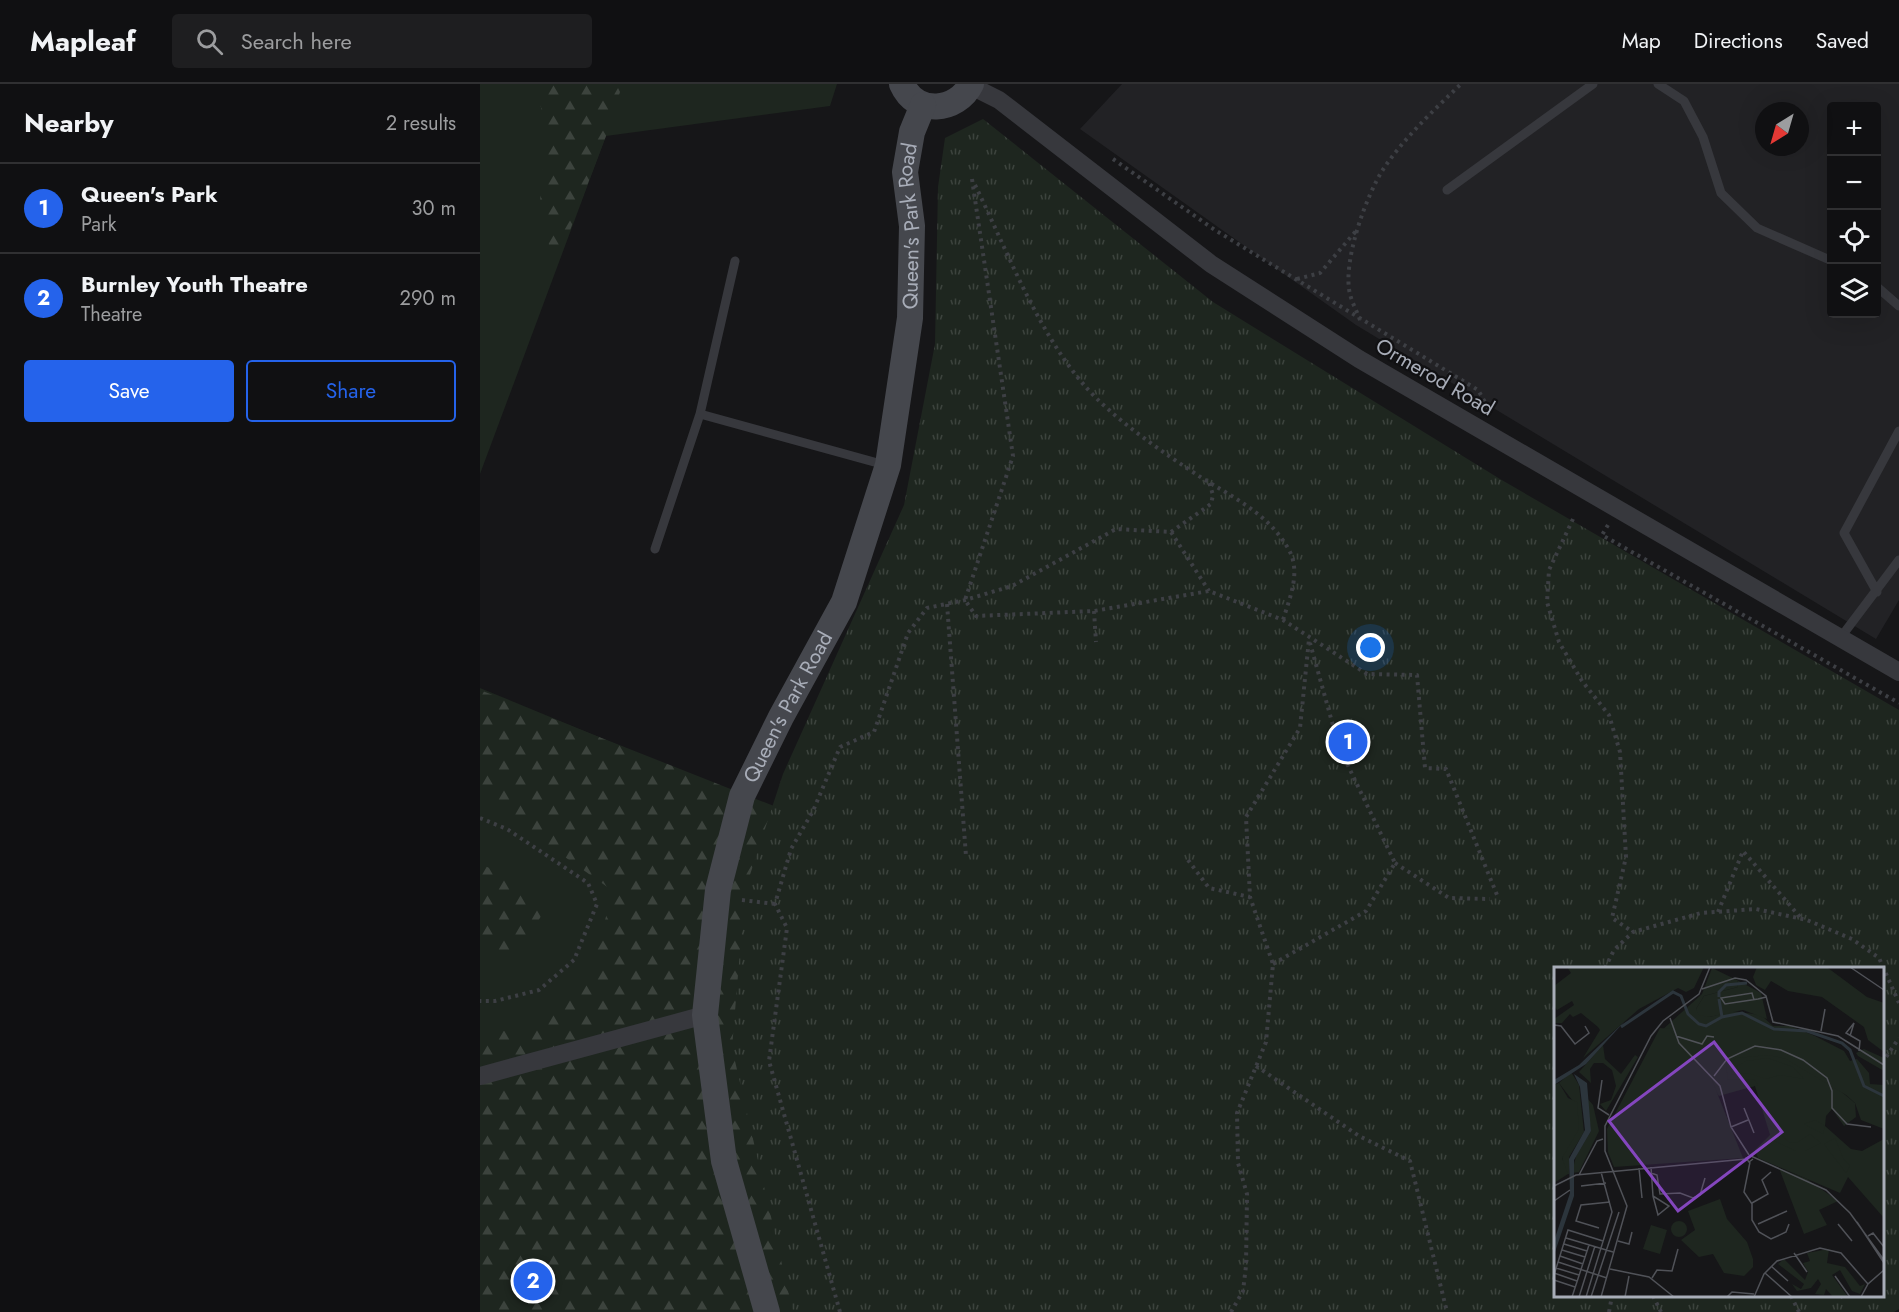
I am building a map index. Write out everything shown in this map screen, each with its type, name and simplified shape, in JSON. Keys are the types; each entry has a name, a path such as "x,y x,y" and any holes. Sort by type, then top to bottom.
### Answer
{"street":[{"path":"902,84 912,98 923,105 934,107 956,102 971,85"},
{"name":"Ormerod Road","path":"971,85 999,100 1211,264 1359,359 1899,672"},
{"name":"Queen's Park Road","path":"767,1312 724,1161 705,1015 717,897 742,796 781,717 844,602 888,465 910,318 912,226 905,172 912,132 923,105"},
{"path":"480,1076 705,1015"}],"lane":[{"path":"1447,190 1593,84"},
{"path":"1658,84 1684,100 1703,137 1721,194 1757,228 1827,259"},
{"path":"655,549 700,414 735,261"},
{"path":"1881,290 1899,306"},
{"path":"700,414 888,465"},
{"path":"1877,592 1844,533 1899,431"},
{"path":"1841,637 1899,560"}],"path":[{"path":"1360,320 1349,293 1349,256 1358,228 1383,170 1427,117 1461,84"},
{"path":"965,600 1013,456 972,179 1041,321 1084,385 1133,429 1208,481 1254,508 1289,551 1295,579 1283,620"},
{"path":"1297,279 1320,273 1358,228"},
{"path":"840,1312 769,1061 787,928 775,904 791,849 813,811 840,747 874,732 908,633 927,608 1012,586 1116,529 1171,532 1211,504 1213,495 1208,481"},
{"path":"1573,519 1549,570 1547,602 1559,642 1582,681 1609,715 1620,752 1626,857 1612,918 1634,932"},
{"path":"1171,532 1209,591"},
{"path":"965,600 976,616 1094,611 1209,591 1283,620 1367,674 1417,675 1425,768 1446,770 1497,895"},
{"path":"947,604 966,856"},
{"path":"1094,611 1096,642"},
{"path":"1231,1312 1243,1291 1246,1266 1247,1194 1238,1164 1237,1113 1266,1042 1273,964 1250,897 1245,817 1300,728 1309,639 1339,747 1395,863 1449,898 1490,899"},
{"path":"480,818 507,829 588,883 597,904 574,960 539,990 495,1001 480,1001"},
{"path":"1718,912 1743,851 1800,918"},
{"path":"1188,860 1209,888 1250,897"},
{"path":"1273,964 1366,910 1395,863"},
{"path":"717,897 775,904"},
{"path":"1606,967 1614,950 1634,932 1701,913 1756,909 1807,920 1852,939 1880,958 1884,967"},
{"path":"1884,967 1899,1003"},
{"path":"1884,1060 1899,1038"},
{"path":"1256,1066 1359,1136 1410,1161 1447,1312"},
{"path":"1609,1312 1612,1297"},
{"path":"1654,1297 1661,1312"},
{"path":"1792,1297 1799,1312"}],"shaded area":[{"path":"1122,84 1899,84 1899,600 1876,639 1356,325 1080,129"}],"green space":[{"path":"480,84 837,84 830,106 606,136 480,474"},
{"path":"535,84 616,84 620,92 606,136 556,267 539,214 546,127"},
{"path":"983,119 1213,302 1500,479 1899,710 1899,1309 1894,1312 793,1312 732,1048 745,890 783,774 904,505 935,344 938,187 945,138"},
{"path":"480,688 742,796 480,1103"},
{"path":"480,690 789,812 869,1312 480,1312 480,1029 533,1033 593,964 613,891 480,797"},
{"path":"480,864 504,874 544,911 518,955 480,955"}],"place":[{"name":"Queen's Park","path":"1348,742"},
{"name":"Burnley Youth Theatre","path":"533,1281"}]}
